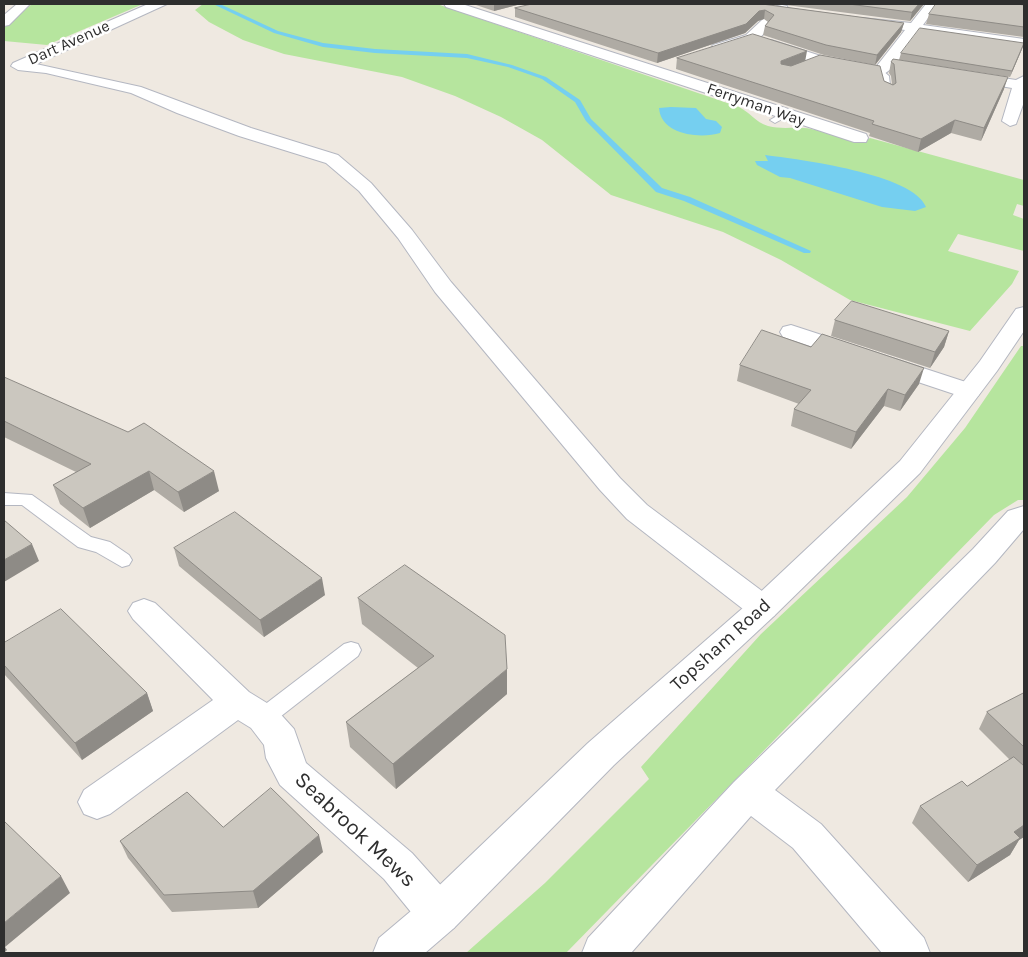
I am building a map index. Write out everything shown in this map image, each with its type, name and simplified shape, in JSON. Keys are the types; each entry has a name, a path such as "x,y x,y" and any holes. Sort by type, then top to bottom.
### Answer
{"street":[{"path":"4,22 24,4"},
{"name":"Dart Avenue","path":"11,69 147,8 162,4"},
{"name":"Ferryman Way","path":"450,4 489,18 582,45 780,118 860,138"},
{"path":"883,68 932,4"},
{"path":"706,51 750,38 786,10 765,7"},
{"path":"489,18 512,12"},
{"path":"857,20 1024,44"},
{"path":"750,38 821,61 883,68 906,67"},
{"path":"654,70 671,64"},
{"path":"11,69 46,68 136,90 183,110 245,132 332,159 365,186 405,234 443,287 610,484 637,512 763,608"},
{"path":"953,74 1022,82 1010,121"},
{"name":"Topsham Road","path":"394,953 438,914 608,748 763,608 910,467 969,391 1024,314"},
{"path":"791,332 969,391"},
{"path":"603,953 748,794 984,556 1018,518 1024,516"},
{"name":"Seabrook Mews","path":"144,611 281,740 284,758 292,774 398,866 438,914"},
{"path":"97,802 250,710"},
{"path":"748,794 772,808 807,836 909,953"}],"lane":[{"path":"803,68 821,61"},
{"path":"883,68 888,93"},
{"path":"4,499 26,498 86,542 104,547 122,560"},
{"path":"250,710 351,650"}],"green space":[{"path":"32,4 143,4 47,45 4,41 4,28"},
{"path":"203,4 437,4 739,107 768,126 811,129 860,143 870,138 1024,180 1024,206 1017,204 1013,215 1024,219 1024,251 958,234 948,251 1019,271 1012,284 970,331 850,300 781,260 723,232 611,195 542,140 501,117 455,96 402,77 284,54 243,40 209,22 195,10"},
{"path":"1021,346 1024,346 1024,500 1018,500 994,515 566,953 466,953 545,883 649,779 641,767 761,634 907,497 965,428"}],"water":[{"path":"659,108 696,108 706,119 716,121 722,127 720,133 692,135 674,129 661,117"},
{"path":"765,155 802,160 878,177 917,195 926,207 915,211 882,207 790,178 780,177 757,165 755,161 768,161"}],"building":[{"path":"532,4 762,4 904,23 877,55 826,45 765,26 774,15 765,10 759,11 746,24 658,53 515,8"},
{"path":"849,4 919,4 912,12"},
{"path":"936,4 1024,5 1024,27 929,14"},
{"path":"920,28 1024,43 1012,71 901,53"},
{"path":"753,34 807,51 781,61 781,64 791,66 820,55 880,66 884,81 893,85 896,83 894,64 891,62 893,59 1008,77 984,128 955,120 921,139 872,124 874,121 677,58"},
{"path":"852,301 949,331 935,352 835,320"},
{"path":"762,330 811,347 822,334 924,368 905,395 888,389 856,432 794,409 811,390 740,365"},
{"path":"4,377 128,432 144,423 214,471 178,492 149,471 83,508 53,485 91,464 4,421"},
{"path":"235,512 322,578 260,620 174,548"},
{"path":"4,520 32,544 4,560"},
{"path":"405,565 505,635 507,669 393,764 346,722 434,656 358,598"},
{"path":"61,609 147,693 75,743 4,665 4,643"},
{"path":"1024,693 1024,747 987,712"},
{"path":"1014,757 1024,766 1024,825 1014,832 1020,838 977,865 920,806 962,781 967,786"},
{"path":"271,788 319,835 253,891 164,895 120,841 187,792 223,827"},
{"path":"4,821 61,876 4,923"}],"waterway":[{"path":"216,4 276,32 323,45 375,51 467,56 510,66 544,78 578,101 588,120 659,190 687,199 807,251"}]}
